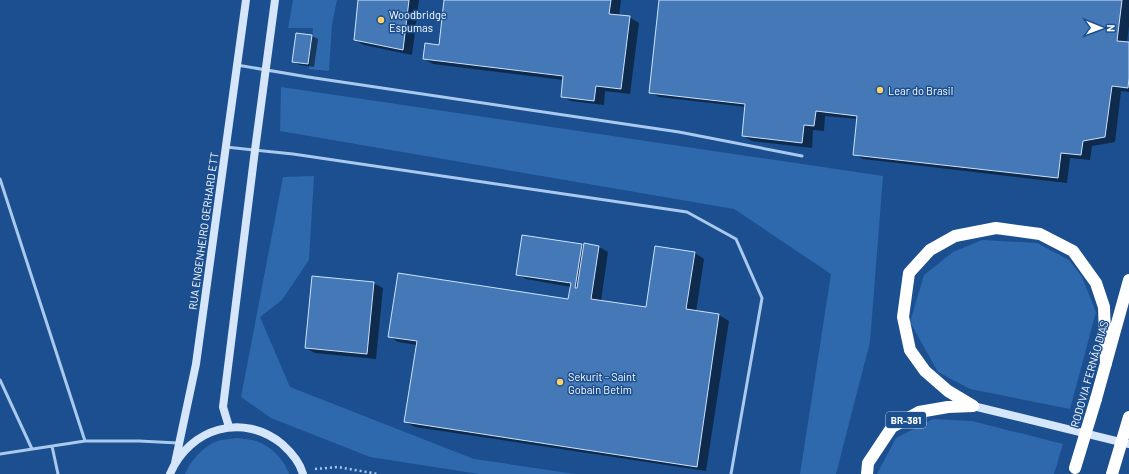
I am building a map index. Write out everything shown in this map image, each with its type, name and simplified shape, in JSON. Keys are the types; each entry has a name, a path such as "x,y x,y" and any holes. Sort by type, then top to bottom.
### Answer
{"highway":[{"path":"972,406 948,391 925,371 910,350 903,317 909,273 930,250 955,236 996,228 1040,234 1073,250 1096,283 1104,307 1106,364"},
{"name":"RODOVIA FERNÃO DIAS","path":"1074,471 1096,399 1129,280"},
{"name":"BR-381","path":"867,474 868,463 892,427 919,412 948,407 972,406"},
{"path":"1112,474 1129,417"}],"main road":[{"name":"RUA ENGENHEIRO GERHARD ETT","path":"170,474 175,463 180,443 196,364 246,0"},
{"path":"229,427 222,407 254,150 275,0"},
{"path":"972,406 1129,444"},
{"name":"RUA ENGENHEIRO GERHARD ETT","path":"175,463 189,446 208,433 229,427 251,428 273,436 290,451 303,472"}],"lane":[{"path":"237,65 308,77 679,132 802,156"},
{"path":"226,147 293,154 687,212 736,239 762,298 731,474"},
{"path":"0,179 85,441"},
{"path":"0,380 32,449"},
{"path":"0,454 85,441 180,443"},
{"path":"52,446 58,474"}],"path":[{"path":"303,472 338,467 378,474"}],"shaded area":[{"path":"293,0 337,0 332,24 329,71 309,69 313,28 288,28"},
{"path":"281,87 883,176 870,342 836,474 800,474 831,274 734,209 280,131"},
{"path":"314,176 309,260 282,300 260,317 290,387 474,459 575,474 479,474 370,457 271,418 241,397 283,177"},
{"path":"982,240 1037,243 1069,260 1082,277 1096,312 1070,409 970,389 938,372 910,322 924,275 953,252"},
{"path":"933,419 972,421 1063,444 1054,474 877,474 896,438"},
{"path":"237,438 254,440 267,446 284,463 289,474 185,474 194,459 207,446 220,440"}],"building":[{"name":"Woodbridge Espumas","path":"358,0 409,0 403,50 354,40"},
{"path":"444,0 611,0 609,14 630,16 621,89 596,86 594,101 561,97 563,76 423,59 425,43 439,45"},
{"name":"Lear do Brasil","path":"659,0 1122,0 1117,41 1129,42 1128,88 1112,86 1105,137 1083,141 1081,155 1061,153 1058,178 853,155 857,116 816,111 814,126 804,125 802,143 742,136 745,104 649,93"},
{"path":"296,33 312,35 308,64 292,62"},
{"name":"Sekurit - Saint Gobain Betim","path":"522,235 582,244 575,288 577,288 584,243 599,246 591,299 646,307 655,246 695,252 686,309 719,314 697,467 404,422 417,341 388,337 398,273 568,299 571,283 516,275"},
{"path":"312,276 374,282 367,354 305,348"}],"place":[{"name":"Woodbridge Espumas","path":"381,20"},
{"name":"Lear do Brasil","path":"880,90"},
{"name":"Sekurit - Saint Gobain Betim","path":"560,382"}]}
